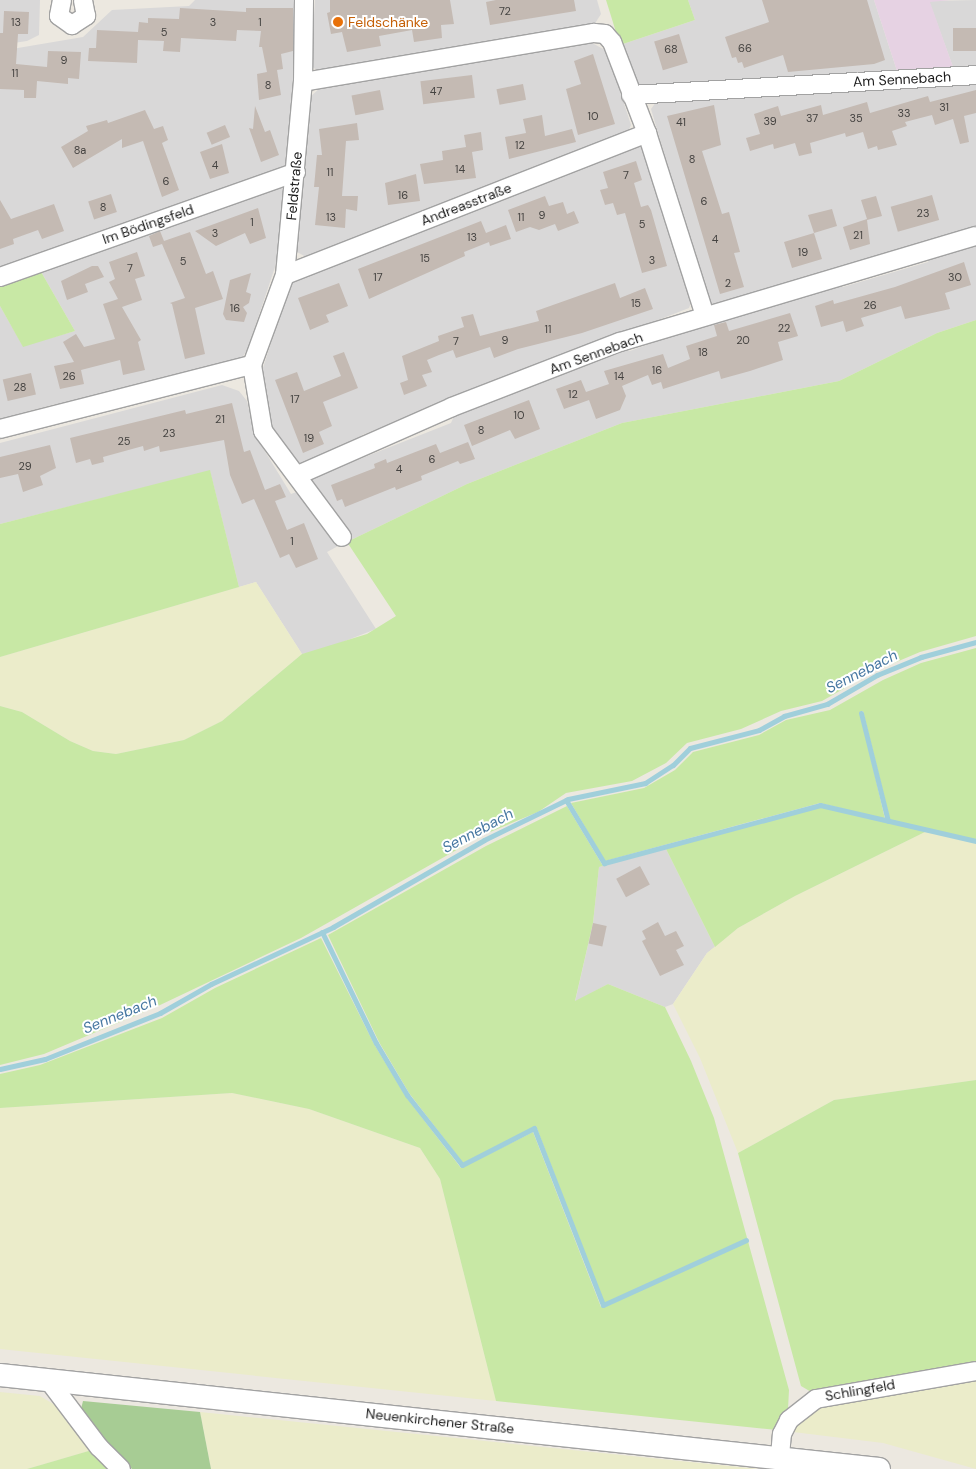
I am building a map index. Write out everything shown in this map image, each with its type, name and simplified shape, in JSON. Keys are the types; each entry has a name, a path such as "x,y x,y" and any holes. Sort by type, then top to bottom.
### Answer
{"street":[{"path":"62,0 59,16 72,25 86,16 83,0"},
{"name":"Feldstraße","path":"252,365 286,275 302,82 304,0"},
{"path":"302,82 594,33 605,34 612,42 647,133 704,316"},
{"name":"Am Sennebach","path":"631,95 976,75"},
{"name":"Andreasstraße","path":"286,275 647,133"},
{"name":"Im Bödingsfeld","path":"0,277 296,172"},
{"name":"Am Sennebach","path":"298,475 452,407 620,342 976,236"},
{"path":"0,429 252,365 264,431 342,537"},
{"name":"Schlingfeld","path":"780,1456 782,1434 790,1420 816,1398 976,1372"},
{"name":"Neuenkirchener Straße","path":"0,1375 780,1456 879,1469"},
{"path":"49,1381 99,1447 122,1469"}],"shaded area":[{"path":"0,0 40,0 39,35 27,41 0,45"},
{"path":"195,0 299,0 287,163 283,170 0,270 0,51 83,37 112,10 189,6"},
{"path":"315,0 597,0 601,14 594,25 318,71 311,66"},
{"path":"688,0 874,0 897,71 634,88 620,45 695,20"},
{"path":"874,0 951,0 930,2 953,67 897,71"},
{"path":"976,0 976,65 953,67 929,1"},
{"path":"592,43 607,51 631,125 627,134 308,258 297,252 310,97 320,88"},
{"path":"976,80 976,228 715,305 708,302 651,109 656,102"},
{"path":"640,144 647,147 692,300 689,308 362,435 357,444 305,465 296,462 273,428 262,371 289,286 296,278"},
{"path":"281,185 285,188 276,264 248,348 242,358 58,408 56,404 0,419 0,306 23,346 75,331 40,270"},
{"path":"976,243 976,320 937,333 839,381 622,423 467,484 351,540 311,483 314,477 451,423 455,414 623,348 630,351 713,321 837,284 843,287 928,262 932,256"},
{"path":"222,385 239,391 247,401 255,435 291,494 302,490 340,545 327,552 376,629 322,650 302,654 256,582 239,587 210,471 0,524 0,443"},
{"path":"666,849 715,947 707,953 673,1004 665,1007 608,984 575,1002 593,923 599,867"}],"green space":[{"path":"606,0 688,0 695,20 620,45"},
{"path":"40,270 75,331 23,347 0,306 0,284"},
{"path":"976,320 976,636 920,652 875,671 822,701 781,711 741,729 687,743 666,763 632,781 566,793 538,812 483,835 301,938 158,1006 44,1054 0,1065 0,706 22,712 70,741 93,751 116,754 184,740 222,721 302,654 367,634 396,616 347,542 467,484 622,423 839,381 937,333"},
{"path":"210,470 239,587 0,657 0,524"},
{"path":"256,582 302,654 222,721 184,740 116,754 93,751 70,741 22,712 0,706 0,657"},
{"path":"976,648 976,840 890,820 863,711 860,712 885,819 820,803 605,861 571,803 644,788 675,770 693,752 759,735 786,720 830,710 883,680 921,663"},
{"path":"567,806 603,866 599,867 593,923 575,1001 608,984 665,1007 691,1061 714,1118 789,1390 788,1409 777,1430 496,1401 440,1179 420,1148 309,1109 232,1093 0,1108 0,1074 40,1065 162,1018 215,988 321,938 374,1044 406,1097 461,1168 533,1132 601,1307 605,1306 536,1126 463,1163 409,1093 379,1042 328,935 486,846"},
{"path":"820,807 927,831 795,896 738,928 715,947 666,849"},
{"path":"927,831 976,842 976,1080 834,1100 738,1153 700,1058 673,1004 707,953 738,928 795,896"},
{"path":"976,1080 976,1365 834,1386 813,1393 801,1386 738,1153 834,1100"},
{"path":"232,1093 309,1109 420,1148 440,1179 496,1401 0,1349 0,1108"},
{"path":"976,1378 976,1469 883,1443 793,1432 799,1421 815,1407"},
{"path":"0,1392 40,1396 55,1405 92,1450 27,1469 0,1469"},
{"path":"83,1401 200,1412 211,1469 132,1469 102,1440 81,1409"},
{"path":"200,1412 759,1469 211,1469"},
{"path":"92,1450 111,1469 27,1469"}],"building":[{"path":"330,0 450,0 454,24 441,25 442,38 414,42 412,30 379,36 381,46 347,52 342,32 331,34 327,13 330,12"},
{"path":"496,0 574,0 576,11 490,25 486,2"},
{"path":"762,0 867,0 885,60 874,64 788,72 783,55 744,68 742,62 738,63 736,57 732,58 725,37 769,22"},
{"path":"180,8 246,12 246,8 293,8 293,51 281,54 283,69 277,70 281,95 259,100 257,74 267,72 262,47 259,47 261,31 237,30 236,41 181,38 180,52 163,51 164,41 138,40 137,63 88,61 89,48 96,48 97,30 138,32 139,22 148,23 148,18 179,19"},
{"path":"4,11 29,12 28,34 18,34 16,64 47,67 48,51 81,52 79,79 68,78 68,84 37,81 36,98 24,98 24,90 0,89 0,33 3,33"},
{"path":"953,28 976,28 976,51 953,51"},
{"path":"679,34 688,63 663,70 654,42"},
{"path":"593,54 615,124 578,135 566,89 581,84 574,61"},
{"path":"472,75 475,98 423,104 420,81"},
{"path":"523,84 526,100 500,105 496,89"},
{"path":"380,90 384,110 355,115 352,96"},
{"path":"976,90 976,113 964,116 969,142 960,144 953,119 935,125 932,115 905,122 907,126 892,131 897,145 878,150 877,146 868,149 863,132 846,137 845,133 810,143 812,153 799,156 795,143 774,149 773,144 750,151 746,138 760,134 754,114 778,106 781,116 821,105 823,115 867,102 870,113 928,96 930,102"},
{"path":"714,105 721,145 702,151 722,214 729,212 740,252 734,253 744,287 720,294 667,116"},
{"path":"255,106 265,132 270,130 279,155 261,162 249,128 253,129"},
{"path":"145,110 154,129 163,126 168,140 162,143 179,190 162,197 143,141 122,148 122,139 73,168 61,147 88,131 86,126 107,120 108,123"},
{"path":"542,115 545,136 572,129 576,142 509,159 505,137 526,133 523,119"},
{"path":"357,123 359,140 346,141 342,196 358,196 357,211 346,209 345,228 315,225 319,187 314,187 317,155 322,155 319,129"},
{"path":"225,125 230,137 212,145 207,133"},
{"path":"481,132 483,150 472,152 476,178 424,184 420,164 443,160 442,151 466,147 464,135"},
{"path":"222,144 229,173 210,179 200,152"},
{"path":"636,161 642,180 634,183 641,207 648,205 651,210 667,266 642,273 625,213 617,215 613,203 605,205 600,190 608,188 603,172"},
{"path":"416,174 420,201 388,205 385,183"},
{"path":"111,194 117,212 94,219 88,201"},
{"path":"932,195 939,220 898,232 891,207"},
{"path":"545,196 549,206 563,202 567,214 574,211 579,223 558,231 555,224 539,230 530,227 516,232 508,210"},
{"path":"876,196 882,216 867,220 870,244 850,250 843,227 867,219 861,200"},
{"path":"0,200 11,219 54,204 64,231 42,239 38,230 13,239 14,244 0,249"},
{"path":"258,208 266,238 250,244 245,233 216,246 195,231"},
{"path":"832,209 837,226 814,233 808,215"},
{"path":"481,221 486,233 506,225 511,239 490,246 489,242 464,252 465,256 369,299 358,269"},
{"path":"160,231 164,241 190,232 206,274 213,271 223,299 195,308 205,354 185,359 172,304 170,303 185,298 162,244 153,247 149,236"},
{"path":"814,233 822,259 792,268 784,242"},
{"path":"137,252 145,276 135,279 142,300 122,307 141,340 138,342 145,370 123,375 120,360 81,370 84,384 60,389 54,366 74,362 63,342 76,334 84,347 115,339 103,304 118,299 109,282 115,279 109,262"},
{"path":"964,262 971,285 945,293 950,309 905,319 901,306 861,318 864,326 846,332 843,321 821,327 815,306 833,300 834,304 895,287"},
{"path":"92,266 98,266 104,277 85,284 88,292 67,300 61,281"},
{"path":"251,273 246,292 251,294 249,303 243,307 247,313 244,322 226,320 223,314 230,280"},
{"path":"339,283 348,306 326,315 329,322 310,330 298,298"},
{"path":"615,283 620,298 645,288 653,309 582,333 518,349 494,358 490,347 456,358 453,350 427,360 432,372 422,375 427,386 404,395 400,383 408,380 402,356 439,341 438,336 464,327 461,317 473,314 480,336 539,321 536,311"},
{"path":"790,313 798,336 778,342 783,360 750,371 721,379 719,371 663,389 661,382 652,385 648,375 622,386 626,396 620,410 596,419 589,400 564,409 556,389 581,380 586,392 609,384 604,371 663,354 668,368 690,359 686,346 717,336 714,325 726,322 729,331"},
{"path":"344,352 358,388 323,402 332,426 319,432 324,444 303,453 275,380 297,372 304,391 341,376 333,356"},
{"path":"31,373 36,394 8,401 3,380"},
{"path":"529,400 540,429 515,439 510,430 472,446 464,425"},
{"path":"232,403 244,452 250,450 265,490 280,484 286,497 275,501 287,530 304,523 318,559 296,568 289,554 280,558 254,499 242,504 230,475 224,440 160,452 159,446 144,451 143,446 103,457 104,462 92,465 90,459 76,463 70,438 185,410 186,414"},
{"path":"468,442 475,459 460,464 458,461 421,476 422,480 396,490 395,487 345,507 342,499 337,501 331,485 375,468 374,464 386,459 387,463 436,444 440,453"},
{"path":"50,445 56,468 40,476 43,485 23,492 18,474 0,478 0,457"},
{"path":"640,866 650,885 626,897 616,879"},
{"path":"658,922 665,936 676,931 684,946 676,950 684,965 660,976 642,941 646,939 642,931"},
{"path":"593,923 607,926 602,946 589,944"}],"waterway":[{"name":"Sennebach","path":"0,1069 45,1059 160,1013 211,984 333,927 484,840 568,799 645,783 673,765 690,748 759,730 784,716 827,704 877,675 921,657 976,642"},
{"path":"861,713 888,821"},
{"path":"566,800 604,863 820,805 976,841"},
{"path":"322,932 376,1043 407,1095 462,1165 534,1128 603,1305 746,1240"}],"place":[{"name":"Feldschänke","path":"338,22"}]}
